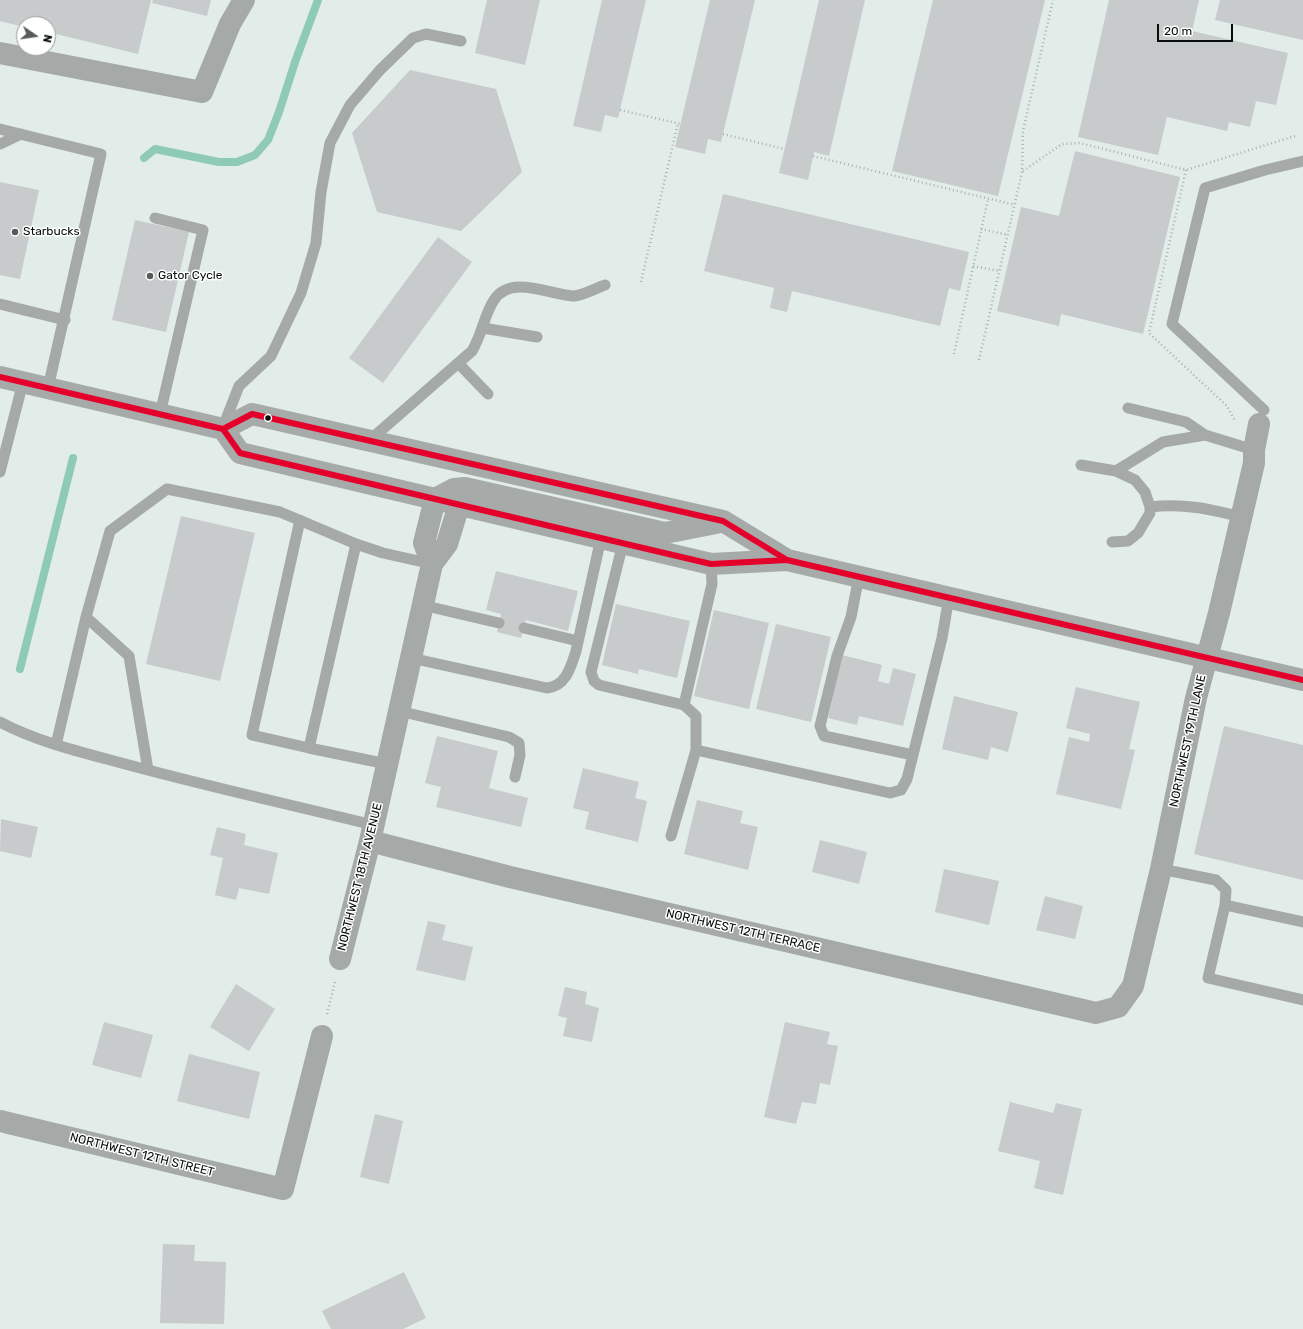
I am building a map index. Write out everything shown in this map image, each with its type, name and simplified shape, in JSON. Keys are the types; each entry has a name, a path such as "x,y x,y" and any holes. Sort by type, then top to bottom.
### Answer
{"main road":[{"path":"0,377 223,429 252,414 723,521 787,560"},
{"path":"223,429 240,453 711,564 787,560 1303,680"},
{"path":"435,499 454,490 465,488 665,533 723,521"}],"street":[{"path":"0,53 202,92 230,24 244,0"},
{"name":"NORTHWEST 19TH LANE","path":"1118,1008 1133,986 1161,869 1196,698 1242,517 1254,463 1254,450 1261,417"},
{"path":"432,564 424,543 435,499"},
{"name":"NORTHWEST 18TH AVENUE","path":"340,959 371,833 432,564 447,544 459,505"},
{"name":"NORTHWEST 12TH TERRACE","path":"371,833 510,877 1096,1013 1118,1008"},
{"name":"NORTHWEST 12TH STREET","path":"0,1121 283,1189 322,1036"}],"lane":[{"path":"223,429 238,386 271,356 301,293 316,243 321,192 330,143 350,105 380,70 413,38 426,34 461,41"},
{"path":"0,129 101,154 65,320 48,388"},
{"path":"0,144 21,134"},
{"path":"1261,417 1172,324 1205,188 1265,170 1303,161"},
{"path":"155,218 203,230 160,414"},
{"path":"370,441 472,351 479,340 494,299 505,291 522,286 574,296 605,285"},
{"path":"0,304 65,320"},
{"path":"483,328 537,337"},
{"path":"458,363 488,394"},
{"path":"0,469 23,382"},
{"path":"1128,408 1186,422 1205,435 1254,450"},
{"path":"1116,471 1163,442 1205,435"},
{"path":"1081,465 1116,471 1135,480 1145,492 1150,507 1150,513 1138,533 1128,541 1112,542"},
{"path":"56,745 86,617 110,531 167,489 280,512 356,544 383,553 432,564"},
{"path":"1150,507 1189,505 1242,517"},
{"path":"300,520 252,735 387,764"},
{"path":"411,658 551,688 555,687 563,680 570,670 601,538"},
{"path":"623,543 591,672 594,681 599,685 684,705 696,716 696,750 671,836"},
{"path":"308,748 356,544"},
{"path":"684,705 712,584 711,564"},
{"path":"859,576 851,618 836,656 820,726 824,736 912,755"},
{"path":"696,750 890,793 901,790 907,779 942,638 949,597"},
{"path":"422,605 499,623"},
{"path":"86,617 129,656 148,770"},
{"path":"524,628 578,641"},
{"path":"398,712 509,737 519,744 520,755 515,777"},
{"path":"0,722 20,732 56,745 371,833"},
{"path":"1161,869 1216,880 1226,890 1225,905 1208,978 1303,1000"},
{"path":"1225,905 1303,922"}],"path":[{"path":"979,360 1022,172 1024,131 1053,0"},
{"path":"620,110 679,124 641,282"},
{"path":"723,134 784,149"},
{"path":"1022,172 1062,144 1080,143 1186,170 1298,135"},
{"path":"813,156 1015,205"},
{"path":"954,354 988,199"},
{"path":"981,229 1008,235"},
{"path":"973,266 999,271"},
{"name":"NORTHWEST 18TH AVENUE","path":"322,1036 340,959"}],"building":[{"path":"0,0 151,0 138,54 56,34 56,16 16,16 16,25 0,21"},
{"path":"153,0 211,0 207,16 152,3"},
{"path":"487,0 540,0 525,65 475,53"},
{"path":"602,0 646,0 618,118 605,115 601,132 573,126"},
{"path":"710,0 755,0 721,142 708,139 705,154 675,147"},
{"path":"819,0 865,0 829,156 814,152 808,180 779,173"},
{"path":"933,0 1045,0 998,196 892,171"},
{"path":"1109,0 1199,0 1192,31 1288,53 1276,105 1256,101 1250,127 1229,122 1227,131 1167,117 1158,155 1078,137"},
{"path":"1220,0 1303,0 1303,40 1215,20"},
{"path":"410,70 496,89 522,172 461,231 377,212 352,133"},
{"path":"1075,151 1180,177 1143,334 1061,314 1059,326 997,311 1021,207 1059,216"},
{"name":"Starbucks","path":"0,182 39,190 20,279 0,275"},
{"path":"723,194 969,252 960,291 949,288 940,326 792,291 787,312 770,308 774,288 704,271"},
{"name":"Gator Cycle","path":"135,220 189,232 166,332 112,320"},
{"path":"438,237 472,262 383,383 349,358"},
{"path":"181,516 255,533 220,681 146,664"},
{"path":"496,571 578,591 568,631 526,620 521,638 497,632 501,614 486,610"},
{"path":"616,604 690,621 677,678 639,669 638,674 602,665"},
{"path":"714,610 769,623 749,709 694,696"},
{"path":"776,624 831,637 811,722 756,709"},
{"path":"842,655 882,665 878,681 889,684 893,668 916,674 903,726 859,716 857,725 828,718"},
{"path":"1076,687 1140,702 1129,749 1135,750 1121,809 1056,794 1069,737 1089,742 1090,734 1066,728"},
{"path":"954,696 1018,712 1008,752 991,747 988,760 942,749"},
{"path":"1224,726 1303,745 1303,880 1194,854"},
{"path":"437,736 498,751 489,788 528,798 521,827 436,807 441,787 425,783"},
{"path":"583,768 639,782 635,798 647,801 638,842 585,829 589,812 573,808"},
{"path":"697,800 743,811 740,823 758,827 748,870 684,854"},
{"path":"1,819 38,827 31,858 0,851"},
{"path":"217,827 246,834 244,845 278,853 269,894 239,888 236,900 215,895 223,858 210,855"},
{"path":"820,840 867,852 859,884 812,872"},
{"path":"944,869 999,881 989,925 935,912"},
{"path":"1045,896 1083,906 1075,939 1036,930"},
{"path":"428,921 446,925 442,940 473,947 465,981 416,970"},
{"path":"236,984 275,1009 249,1051 210,1027"},
{"path":"565,987 587,992 585,1004 599,1008 592,1042 563,1036 567,1018 558,1016"},
{"path":"104,1022 153,1035 141,1078 92,1065"},
{"path":"785,1022 830,1032 827,1044 838,1046 830,1085 820,1083 816,1104 802,1102 796,1124 764,1117"},
{"path":"189,1054 260,1072 249,1119 177,1101"},
{"path":"1010,1102 1053,1113 1056,1103 1082,1109 1063,1195 1034,1188 1040,1161 998,1151"},
{"path":"375,1114 403,1121 389,1184 360,1177"},
{"path":"163,1244 195,1245 194,1261 226,1262 224,1324 160,1323"},
{"path":"404,1272 426,1318 403,1329 331,1329 322,1311"}],"waterway":[{"path":"144,158 155,149 219,162 237,162 255,155 268,140 318,0"},
{"path":"20,669 73,458"}],"transit line":[{"path":"0,377 223,429 240,453 711,564 787,560 1303,680"},
{"path":"223,429 252,414 723,521 787,560"}],"place":[{"name":"Starbucks","path":"15,232"},
{"name":"Gator Cycle","path":"150,276"}]}
